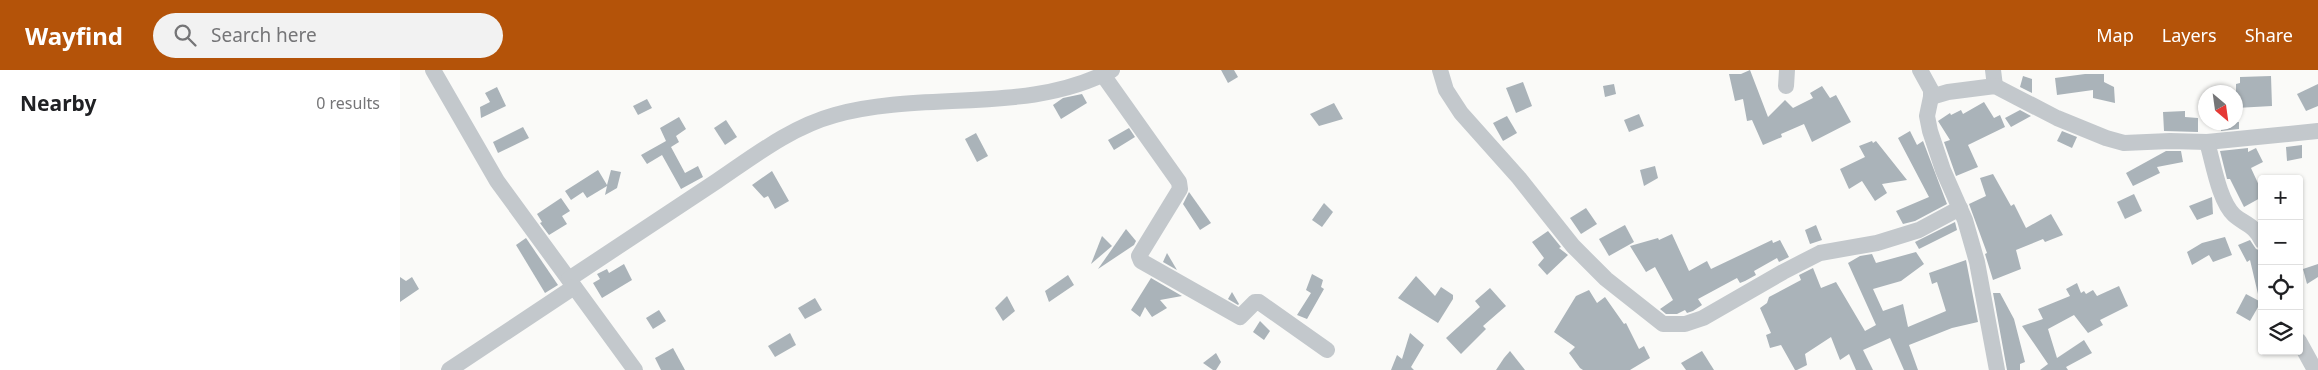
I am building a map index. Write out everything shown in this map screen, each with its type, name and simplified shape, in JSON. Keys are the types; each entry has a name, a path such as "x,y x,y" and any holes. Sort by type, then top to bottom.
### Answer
{"street":[{"path":"433,70 497,182 635,370"},
{"path":"1440,70 1446,90 1461,112 1519,178 1573,246 1606,279 1663,324 1673,326 1704,318 1783,272 1820,253 1885,241 1919,230 1960,208"},
{"path":"1920,70 1931,90 1927,116 1930,131 1943,170 1960,208 1977,262 1998,370"},
{"path":"449,370 790,132 833,115 866,107 974,100 1036,93 1078,86 1108,72 1179,182 1180,188 1138,256 1141,261 1240,316 1256,302 1259,302 1327,350"},
{"path":"1931,97 1994,78 2058,118 2115,142 2207,142 2318,131"},
{"path":"2207,142 2223,197 2234,215 2248,223 2258,236"},
{"path":"2303,349 2314,370"}],"building":[{"path":"1221,70 1234,70 1238,77 1228,83"},
{"path":"1750,70 1768,117 1785,100 1793,108 1813,98 1810,93 1822,86 1830,98 1836,95 1851,122 1812,142 1804,124 1781,134 1782,137 1763,145 1752,120 1747,121 1743,99 1735,101 1729,74 1741,74"},
{"path":"2085,74 2104,74 2104,82 2114,87 2115,103 2093,98 2093,90 2057,95 2055,78"},
{"path":"2023,76 2032,79 2032,93 2020,87"},
{"path":"2271,76 2272,106 2243,108 2243,85 2236,85 2240,83 2240,77"},
{"path":"1523,82 1532,106 1516,113 1506,88"},
{"path":"1614,84 1616,94 1605,97 1603,86"},
{"path":"2318,84 2318,106 2306,111 2297,94"},
{"path":"497,87 506,106 481,118 480,107 490,102 485,93"},
{"path":"1082,94 1087,103 1061,119 1053,105 1063,98"},
{"path":"647,99 652,108 638,115 633,106"},
{"path":"1984,102 1994,118 2000,115 2005,127 1968,145 1978,167 1956,176 1944,142 1950,140 1938,121 1950,113 1951,115 1961,110 1963,114"},
{"path":"1334,103 1343,119 1319,126 1310,114"},
{"path":"2020,110 2031,116 2011,127 2005,118"},
{"path":"2185,111 2185,117 2198,118 2198,132 2164,131 2163,112"},
{"path":"1639,114 1644,126 1629,132 1624,120"},
{"path":"1507,116 1517,133 1503,141 1493,123"},
{"path":"679,117 686,129 676,136 679,142 671,147 685,173 698,166 703,177 681,189 662,155 647,164 641,155 666,141 660,128"},
{"path":"726,120 737,137 725,145 714,128"},
{"path":"523,127 529,138 498,153 493,142"},
{"path":"1129,128 1135,137 1114,150 1108,140"},
{"path":"1910,131 1917,145 1923,141 1947,204 1915,221 1903,224 1896,211 1929,197 1898,138"},
{"path":"2062,131 2077,137 2072,148 2057,141"},
{"path":"976,133 988,156 977,162 965,139"},
{"path":"1872,141 1873,143 1876,141 1907,180 1882,184 1887,193 1875,201 1862,181 1849,189 1840,169 1865,157 1859,146"},
{"path":"2302,145 2302,158 2287,161 2286,147"},
{"path":"2248,148 2248,152 2256,148 2263,162 2251,168 2258,183 2258,199 2244,207 2230,179 2227,179 2220,151"},
{"path":"2166,151 2181,151 2183,162 2157,167 2160,173 2133,186 2126,173"},
{"path":"1655,166 1658,178 1644,186 1640,170"},
{"path":"598,170 607,185 611,170 621,172 617,188 605,195 607,186 587,198 583,192 571,200 565,191"},
{"path":"772,171 789,201 775,209 768,196 764,198 752,185"},
{"path":"1993,174 2011,206 2014,204 2026,228 2051,214 2063,235 2045,242 2043,239 2016,250 2021,269 1993,280 1985,254 1987,253 1969,204 1986,196 1980,178"},
{"path":"1189,192 1211,223 1200,230 1183,204"},
{"path":"2134,194 2142,211 2125,219 2117,202"},
{"path":"2212,197 2213,214 2197,220 2189,206"},
{"path":"561,198 570,211 562,216 567,224 549,235 540,223 542,222 537,214"},
{"path":"1324,203 1333,212 1322,227 1312,220"},
{"path":"1586,208 1597,224 1581,234 1570,218"},
{"path":"1955,222 1957,230 1919,249 1915,242"},
{"path":"1625,225 1634,242 1609,256 1599,239"},
{"path":"1816,225 1822,240 1810,244 1805,230"},
{"path":"1126,229 1136,241 1134,245 1098,269"},
{"path":"1548,231 1561,247 1559,248 1568,255 1547,275 1538,265 1544,258 1532,242"},
{"path":"1672,234 1689,271 1707,261 1711,269 1772,240 1773,243 1780,240 1789,257 1779,262 1777,258 1754,271 1756,275 1745,281 1740,283 1737,278 1698,299 1702,305 1693,311 1687,313 1685,310 1677,314 1666,314 1660,309 1673,300 1655,267 1646,272 1630,246 1658,238 1659,240"},
{"path":"1102,236 1112,246 1091,264"},
{"path":"2225,237 2232,255 2213,262 2209,255 2192,265 2187,252 2202,243"},
{"path":"526,238 558,285 545,293 516,245"},
{"path":"2250,240 2258,250 2258,294 2250,260 2247,262 2238,245"},
{"path":"1916,252 1924,264 1901,281 1873,289 1883,311 1903,304 1908,327 1946,311 1937,282 1932,284 1929,273 1966,260 1978,322 1952,328 1909,345 1918,370 1904,370 1890,338 1863,350 1873,370 1856,370 1849,354 1840,360 1831,337 1805,354 1807,365 1797,370 1795,370 1781,345 1770,348 1766,335 1771,333 1760,308 1767,303 1769,297 1801,280 1799,275 1813,268 1821,288 1836,282 1865,331 1876,325 1848,263 1860,256 1872,254 1876,263"},
{"path":"1167,253 1177,270 1163,262"},
{"path":"624,264 632,280 602,298 593,283 600,279 597,274 607,269 609,273"},
{"path":"2318,264 2318,277 2307,284 2303,269"},
{"path":"1312,274 1323,280 1321,287 1324,289 1307,319 1297,315 1311,293 1306,290"},
{"path":"1068,275 1074,285 1049,302 1045,291"},
{"path":"1416,276 1435,296 1441,287 1453,295 1453,299 1438,323 1398,298"},
{"path":"400,277 406,281 412,277 419,289 400,302"},
{"path":"1151,278 1182,296 1160,300 1167,308 1152,317 1145,307 1140,317 1131,310"},
{"path":"2077,283 2081,293 2084,291 2086,294 2093,290 2097,296 2119,286 2128,306 2100,320 2103,325 2088,333 2074,315 2048,329 2057,358 2084,340 2092,353 2066,367 2068,370 2040,370 2048,364 2022,326 2043,319 2038,309 2070,296 2066,289"},
{"path":"1490,288 1506,306 1483,326 1486,329 1461,354 1446,338 1480,307 1475,301"},
{"path":"1589,290 1597,303 1605,297 1624,324 1626,323 1639,349 1644,346 1650,358 1630,370 1583,370 1580,368 1569,353 1575,347 1554,332 1576,296"},
{"path":"1232,292 1239,304 1238,305 1228,299"},
{"path":"1993,293 2000,293 2014,319 2025,362 2020,364 2020,370 2007,370"},
{"path":"2246,294 2258,300 2258,307 2250,321 2236,313"},
{"path":"1007,296 1015,311 1003,321 995,308"},
{"path":"815,298 822,310 805,319 798,308"},
{"path":"659,310 666,321 653,329 646,318"},
{"path":"1260,321 1270,331 1264,340 1253,332"},
{"path":"790,333 796,345 775,357 768,346"},
{"path":"1410,333 1424,345 1411,367 1414,370 1391,370 1397,355 1402,359"},
{"path":"673,348 685,370 661,370 655,358"},
{"path":"1510,351 1525,370 1496,370"},
{"path":"1702,351 1714,370 1686,370 1681,363"},
{"path":"1216,353 1221,362 1216,370 1213,370 1203,363"}]}
